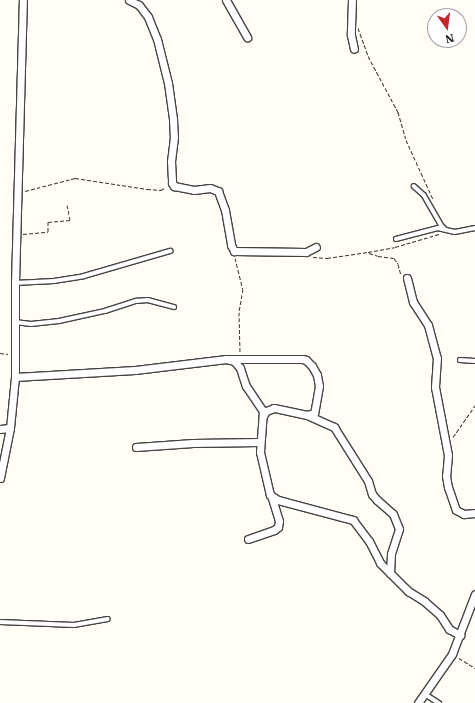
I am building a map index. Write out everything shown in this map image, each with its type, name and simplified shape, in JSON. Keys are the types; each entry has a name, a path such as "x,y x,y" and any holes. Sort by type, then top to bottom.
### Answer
{"street":[{"path":"0,478 10,428 15,377 14,322 23,0"},
{"path":"129,0 139,4 148,17 157,39 168,83 174,137 171,161 172,183 178,188 210,188 218,191 225,210 232,248 234,251 241,252 267,250 301,252 309,251 316,246"},
{"path":"226,0 247,37"},
{"path":"352,0 353,21 351,36 354,49"},
{"path":"407,278 413,302 428,325 438,358 435,387 448,455 446,481 454,508 459,513 475,513"},
{"path":"15,377 135,370 226,359 302,358 309,362 317,375 319,386 315,411 311,415 307,415"},
{"path":"226,359 238,364 244,382 260,406 263,416"},
{"path":"248,539 274,530 278,527 279,522 270,495 261,458 259,442 263,416 266,411 274,408 307,415 334,427 366,478 372,494 394,514 399,529 391,554 390,573"},
{"path":"0,429 10,428"},
{"path":"136,447 193,443 259,442"},
{"path":"270,495 278,500 353,520 369,541 377,560 408,591 424,601 440,616 449,629 460,635"},
{"path":"418,703 452,654 475,594"}],"lane":[{"path":"414,186 424,195 441,225 446,229"},
{"path":"396,239 434,228 460,232 475,228"},
{"path":"15,283 54,281 84,276 170,251"},
{"path":"14,322 31,324 59,321 105,311 136,301 148,300 163,306 174,307"},
{"path":"460,360 475,361"},
{"path":"0,622 74,625 107,619"},
{"path":"425,694 439,703"}],"path":[{"path":"353,21 357,26 368,56 398,112 406,140 434,200"},
{"path":"18,194 32,188 75,178 146,189 161,190 168,186"},
{"path":"16,235 48,232 48,222 70,220 67,205"},
{"path":"301,252 310,257 327,258 368,252 425,239 446,229"},
{"path":"232,248 243,289 239,312 240,359"},
{"path":"368,252 378,256 394,258 398,264 400,275 407,278"},
{"path":"446,445 475,405"},
{"path":"452,654 475,668"}]}
